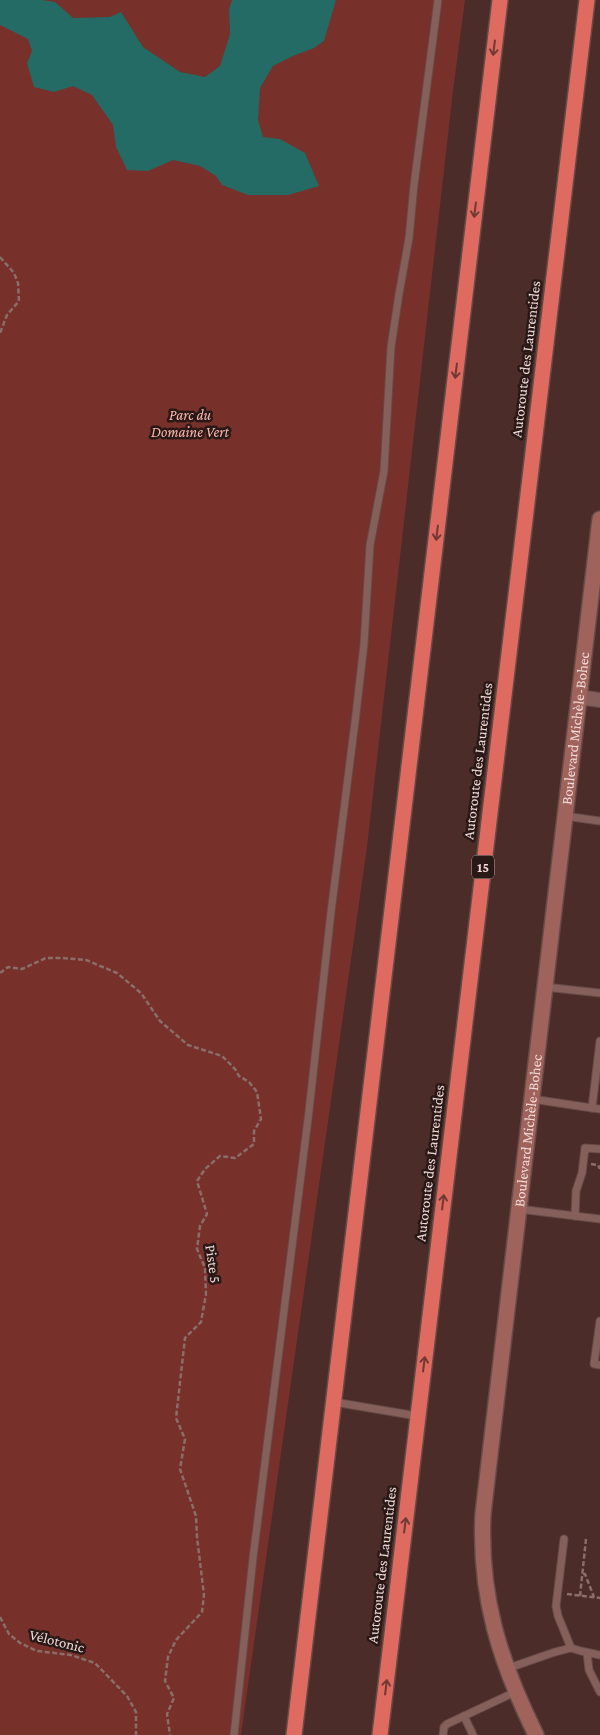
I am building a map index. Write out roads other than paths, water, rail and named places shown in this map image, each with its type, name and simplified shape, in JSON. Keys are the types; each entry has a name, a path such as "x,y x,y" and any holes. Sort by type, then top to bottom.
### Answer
{"highway":[{"path":"294,1735 500,0"},
{"name":"Autoroute des Laurentides","path":"380,1735 587,0"}],"street":[{"name":"Boulevard Michèle-Bohec","path":"536,1735 506,1669 494,1629 484,1572 482,1528 489,1453 600,519"},
{"path":"579,697 600,700"}],"lane":[{"path":"234,1735 253,1558 309,1111 364,644 369,554 384,471 391,347 410,238 414,184 438,0"},
{"path":"565,816 600,821"},
{"path":"545,986 600,993"},
{"path":"592,1108 600,1041"},
{"path":"532,1099 600,1109"},
{"path":"575,1216 576,1190 582,1173 585,1148 600,1149"},
{"path":"519,1209 600,1219"},
{"path":"600,1321 594,1364 600,1365"},
{"path":"334,1402 417,1416"},
{"path":"564,1539 556,1606 558,1616 572,1648"},
{"path":"506,1669 572,1648 600,1655"},
{"path":"587,1653 588,1664 600,1692"},
{"path":"443,1735 444,1727 516,1692"},
{"path":"464,1716 473,1735"}],"water":[{"path":"0,0 42,0 55,2 73,18 110,17 121,12 143,47 180,72 205,77 220,66 230,34 229,9 232,0 336,0 324,41 314,48 273,66 260,88 258,120 263,137 280,139 305,153 319,186 288,195 248,195 222,185 216,176 200,166 173,160 148,171 127,170 116,147 113,125 92,95 73,86 54,92 34,87 27,63 32,51 28,39 0,25"}],"park label":[{"name":"Parc du Domaine Vert","path":"190,424"}]}
